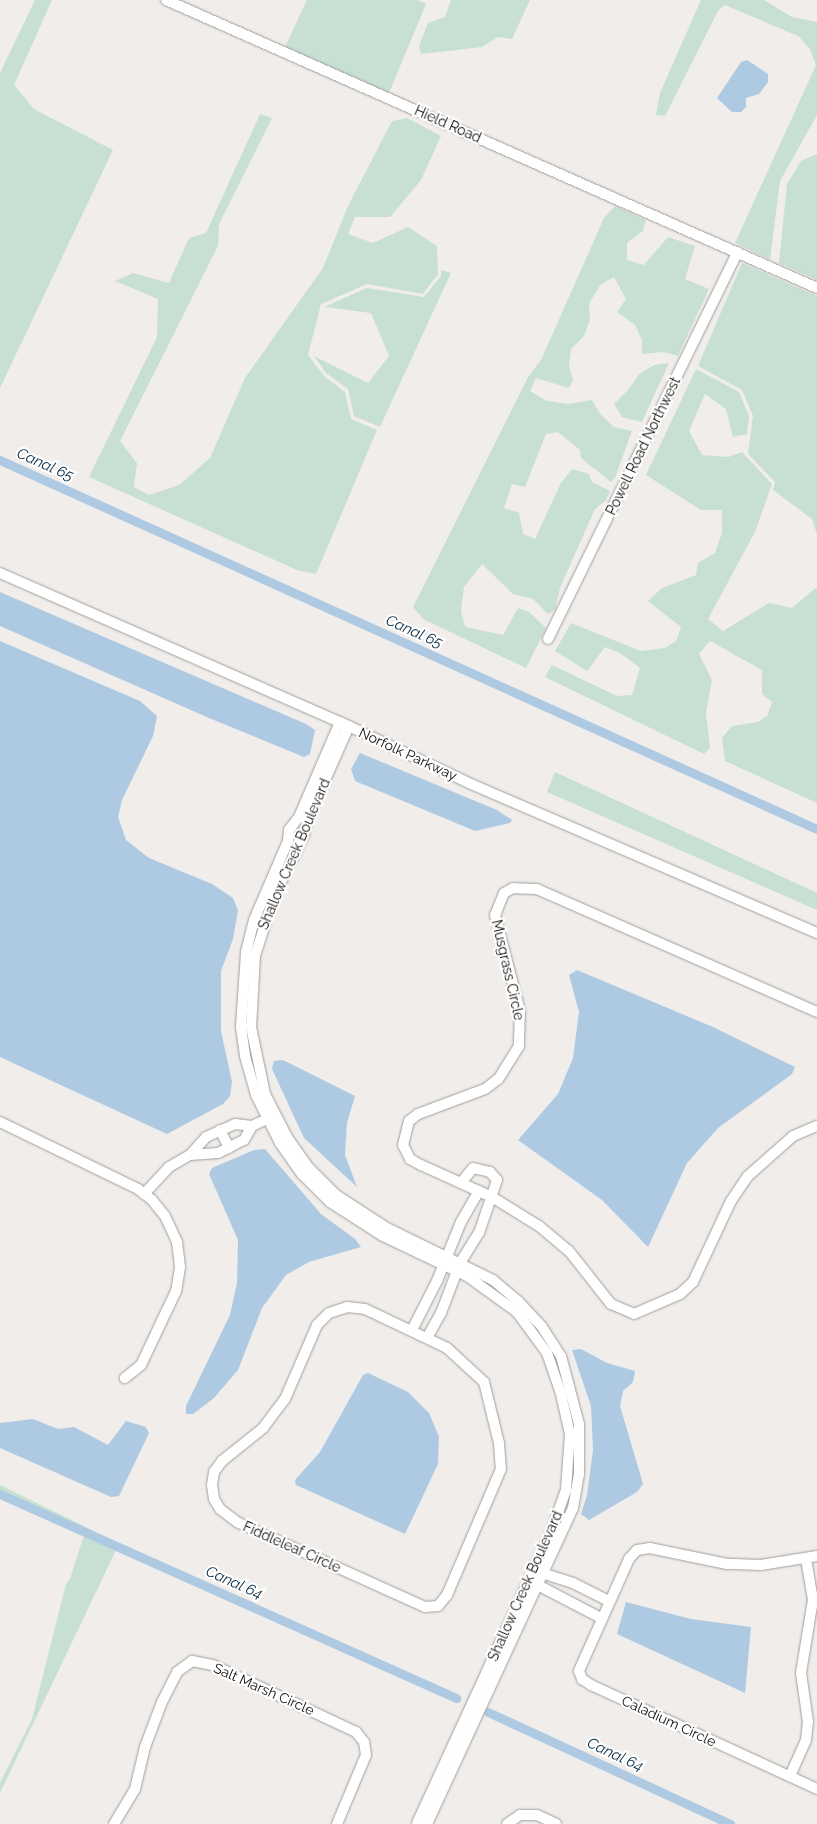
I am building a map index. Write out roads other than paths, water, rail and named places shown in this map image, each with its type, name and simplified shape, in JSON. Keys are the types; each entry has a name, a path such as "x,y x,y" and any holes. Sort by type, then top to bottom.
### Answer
{"street":[{"name":"Hield Road","path":"166,0 817,288"},
{"name":"Powell Road Northwest","path":"548,640 734,250"},
{"name":"Norfolk Parkway","path":"0,573 345,724 471,784 817,933"},
{"name":"Shallow Creek Boulevard","path":"345,724 307,821 304,835 274,896 254,956 251,1027 272,1116 309,1168 336,1195 387,1228 446,1261 492,1280 542,1327 561,1356 571,1386 579,1424 579,1474 572,1508 538,1572 426,1824"},
{"name":"Musgrass Circle","path":"817,1012 538,889 513,888 504,892 495,915 520,1011 519,1046 498,1080 484,1089 418,1114 409,1121 404,1133 403,1145 410,1158 492,1197 539,1226 562,1244 593,1278 611,1304 634,1314 680,1294 693,1282 726,1209 748,1176 793,1136 817,1126"},
{"path":"144,1194 169,1167 190,1155 206,1137 235,1124 252,1126 272,1116"},
{"path":"0,1122 115,1176 144,1194 165,1216 177,1242 180,1267 176,1291 141,1366 125,1378"},
{"path":"190,1155 218,1153 229,1148 244,1140 252,1126"},
{"path":"220,1130 229,1148"},
{"path":"427,1338 444,1305 459,1267 479,1233 497,1180 490,1172 473,1168 461,1183"},
{"path":"412,1330 446,1261 461,1222 479,1191"},
{"name":"Fiddleleaf Circle","path":"347,1307 365,1308 412,1330 447,1348 484,1382 500,1443 501,1468 447,1595 438,1606 425,1606 236,1522 220,1509 212,1485 214,1472 222,1461 262,1428 285,1399 297,1376 311,1335 330,1313 347,1307"},
{"name":"Caladium Circle","path":"817,1556 761,1565 727,1564 644,1549 629,1559 580,1664 582,1679 817,1790"},
{"path":"790,1776 806,1740 808,1722 801,1673 813,1600 806,1559"},
{"path":"538,1572 573,1583 609,1601"},
{"name":"Shallow Creek Boulevard","path":"417,1824 533,1583"},
{"path":"533,1583 601,1618"},
{"name":"Salt Marsh Circle","path":"114,1824 135,1789 145,1747 162,1702 177,1672 192,1662 213,1665 356,1732 364,1742 366,1755 337,1824"},
{"path":"507,1824 520,1815 529,1815 556,1824"}],"water":[{"path":"747,60 768,74 768,82 759,94 746,98 746,107 741,112 732,112 717,98 741,62"},
{"path":"0,592 306,724 315,730 310,754 304,757 209,718 0,626"},
{"path":"0,641 140,701 157,716 153,736 122,800 118,817 126,840 149,858 212,884 233,898 238,911 233,939 221,971 221,1031 232,1082 230,1096 223,1104 167,1134 0,1057"},
{"path":"360,753 497,810 512,820 510,823 475,831 355,781 351,769"},
{"path":"577,970 713,1027 795,1067 792,1074 718,1128 687,1163 648,1247 602,1200 518,1140 558,1094 573,1058 579,1012 569,975"},
{"path":"283,1060 355,1096 347,1123 345,1155 357,1187 304,1138 272,1069 274,1061"},
{"path":"265,1149 321,1214 355,1239 361,1247 309,1262 286,1275 262,1308 238,1370 214,1398 193,1414 186,1414 186,1406 230,1315 237,1283 238,1240 209,1174 212,1168 254,1150"},
{"path":"581,1349 607,1363 635,1371 633,1382 623,1391 620,1406 643,1484 637,1492 589,1520 581,1514 587,1495 593,1450 591,1406 572,1350"},
{"path":"368,1373 408,1392 429,1413 439,1437 438,1464 405,1534 296,1485 295,1480 320,1452 363,1375"},
{"path":"33,1419 58,1429 74,1427 108,1445 126,1421 146,1427 149,1433 119,1496 111,1497 0,1448 0,1423"},
{"path":"626,1602 691,1619 751,1627 745,1693 617,1634"}],"waterway":[{"name":"Canal 65","path":"0,460 817,829"},
{"name":"Canal 64","path":"0,1494 456,1698"},
{"name":"Canal 64","path":"488,1712 730,1824"}]}
